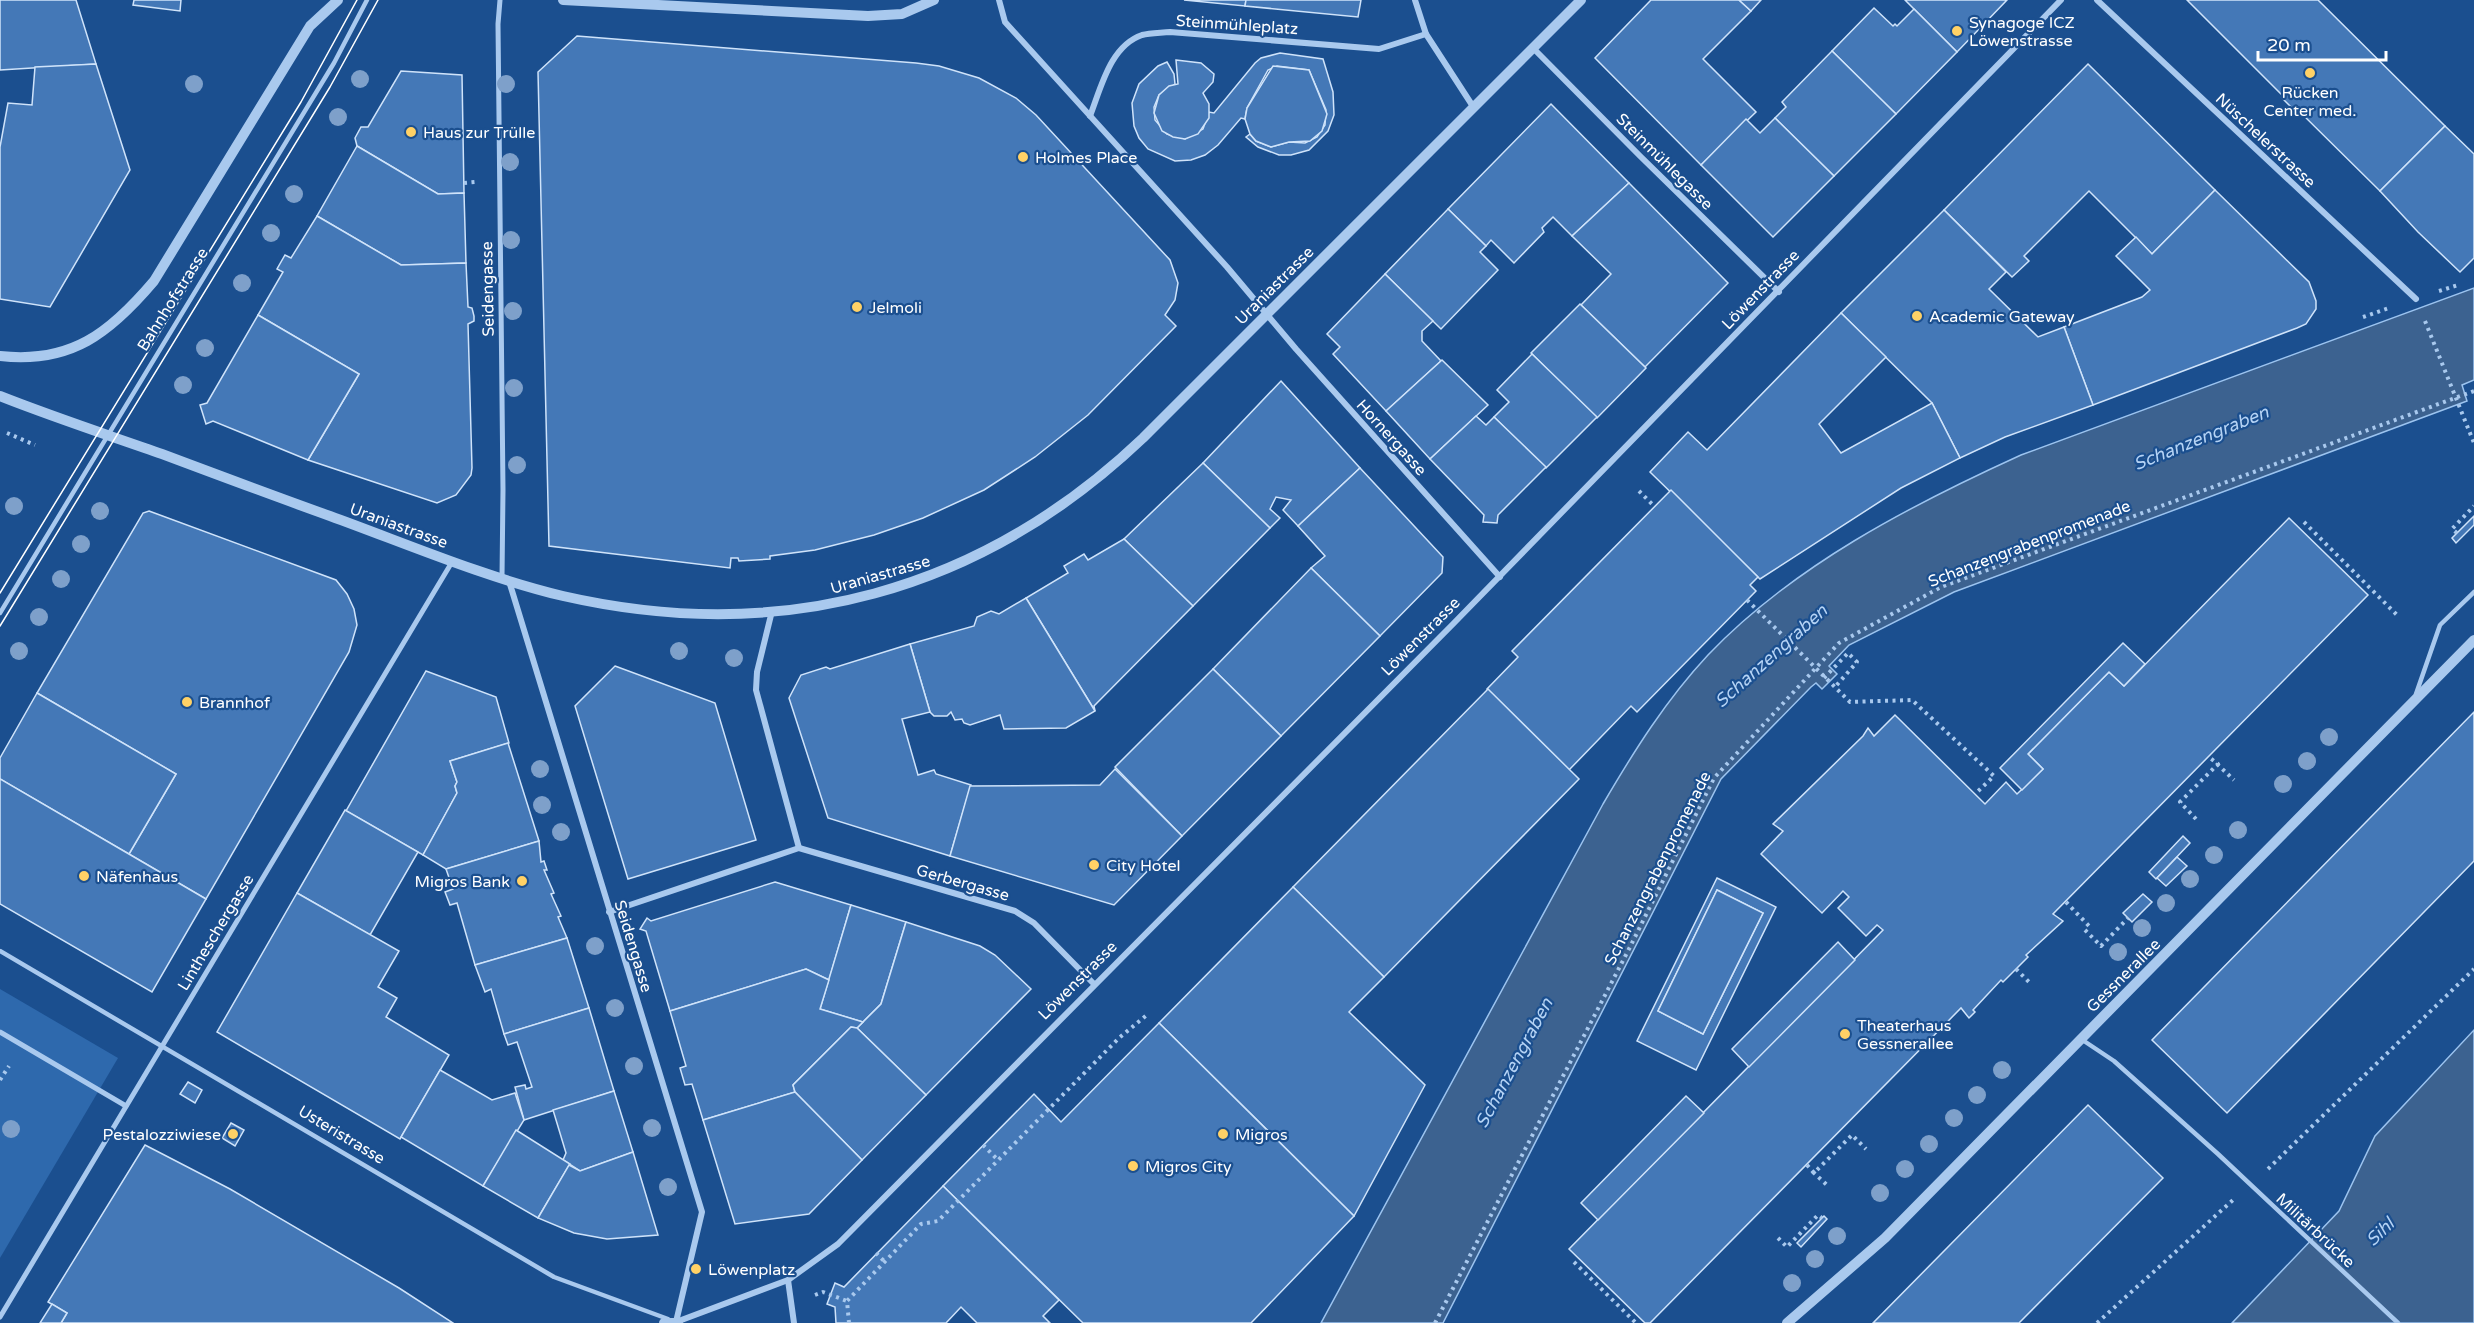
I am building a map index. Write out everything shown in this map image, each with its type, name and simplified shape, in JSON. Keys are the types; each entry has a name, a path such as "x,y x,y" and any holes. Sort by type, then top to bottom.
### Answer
{"street":[{"name":"Seidengasse","path":"500,0 498,24 505,579 702,1212 673,1323"},
{"path":"563,0 868,16 902,14 934,0"},
{"path":"999,0 1005,22 1227,267 1265,314"},
{"path":"1416,0 1426,34 1474,108"},
{"name":"Uraniastrasse","path":"0,396 453,561 565,596 649,611 710,613 772,611 838,603 908,584 965,562 1036,524 1115,465 1581,0"},
{"name":"Löwenstrasse","path":"673,1323 788,1280 838,1244 1500,577 2061,0"},
{"name":"Nüschelerstrasse","path":"2097,0 2416,299"},
{"name":"Bahnhofstrasse","path":"0,356 26,358 47,356 77,347 105,332 128,312 154,281 310,26 333,1"},
{"name":"Steinmühleplatz","path":"1090,116 1119,51 1141,36 1181,32 1380,49 1426,34"},
{"name":"Steinmühlegasse","path":"1533,48 1779,292"},
{"name":"Hornergasse","path":"1265,314 1500,577"},
{"name":"Lintheschergasse","path":"0,1317 453,561"},
{"path":"609,912 799,848 756,690 757,672 772,611"},
{"name":"Gessnerallee","path":"1787,1323 1885,1238 2474,640"},
{"name":"Gerbergasse","path":"799,848 1015,911 1034,923 1094,984"},
{"path":"0,1032 126,1106"},
{"path":"788,1280 794,1323"}],"lane":[{"name":"Bahnhofstrasse","path":"0,613 334,63 367,0"},
{"path":"2414,701 2440,626 2474,592"},
{"name":"Usteristrasse","path":"0,951 554,1277 673,1323"},
{"name":"Militärbrücke","path":"2081,1039 2114,1061 2218,1154 2398,1323"}],"path":[{"path":"2416,299 2474,443"},
{"name":"Schanzengrabenpromenade","path":"1436,1323 1630,947 1714,778 1839,643 1941,587 2474,391"},
{"path":"7,433 34,445"},
{"path":"1639,491 1655,507"},
{"path":"2457,533 2452,529 2474,506"},
{"path":"2304,522 2398,616"},
{"path":"1747,600 1850,702 1912,700 1994,776 1975,794"},
{"path":"1815,670 1824,678 1848,653 1857,662 1835,687"},
{"path":"2196,819 2180,802 2218,764 2209,757 2234,780"},
{"path":"2066,902 2090,926"},
{"path":"2085,930 2101,946 2128,918"},
{"path":"2016,969 2031,984"},
{"path":"2261,1175 2474,969"},
{"path":"849,1323 847,1301 921,1224 938,1221 1119,1038 1148,1014"},
{"path":"1828,1186 1807,1165 1814,1173 1852,1135 1866,1149"},
{"path":"983,1145 998,1160"},
{"path":"2097,1323 2238,1196"},
{"path":"1778,1238 1787,1247 1818,1215 1822,1218"},
{"path":"876,1253 885,1262"},
{"path":"1574,1262 1636,1323"}],"shaded area":[{"path":"0,989 118,1058 0,1258"}],"water":[{"name":"Schanzengraben","path":"2474,288 2474,380 2462,385 2467,401 1954,592 1849,645 1829,666 1837,674 1822,689 1816,683 1811,687 1721,779 1443,1323 1321,1323 1615,784 1651,726 1678,690 1708,655 1741,623 1777,593 1854,541 1937,495 2021,455"},
{"name":"Sihl","path":"2474,1030 2474,1323 2232,1323 2339,1211 2375,1136"}],"building":[{"path":"0,0 76,0 96,64 0,70"},
{"path":"134,0 181,0 180,11 133,5"},
{"path":"1184,0 1246,0 1245,6"},
{"path":"1246,0 1361,0 1358,17 1245,6"},
{"path":"1651,0 1739,0 1751,11 1703,59 1756,112 1701,165 1595,58"},
{"path":"1739,0 1761,0 1751,11"},
{"name":"Synagoge ICZ Löwenstrasse","path":"1905,0 2007,0 1957,52"},
{"path":"2187,0 2318,0 2445,126 2380,191 2298,110 2296,112 2282,98 2284,97"},
{"path":"1874,8 1893,26 1895,24 1897,26 1914,9 1957,52 1896,114 1832,51"},
{"name":"Jelmoli","path":"577,36 916,63 939,66 979,78 1016,98 1036,115 1170,260 1178,283 1175,300 1165,315 1176,326 1088,415 1035,457 984,490 923,518 874,535 815,550 770,556 770,559 739,561 738,558 731,558 730,568 549,546 538,72"},
{"path":"1832,51 1896,114 1834,176 1775,118 1786,107 1782,102"},
{"path":"1280,53 1323,59 1333,92 1334,115 1328,131 1309,150 1291,155 1279,155 1258,147 1246,137 1250,134 1256,141 1271,147 1289,142 1305,143 1317,137 1325,125 1326,110 1309,70 1277,66 1268,70 1247,108 1245,119 1241,118 1218,145 1205,155 1191,160 1175,161 1148,149 1139,138 1134,126 1132,103 1139,84 1158,66 1167,62 1174,74 1175,84 1159,95 1154,107 1155,120 1167,134 1185,139 1203,129 1209,112 1214,113 1255,63 1261,58"},
{"path":"1176,60 1201,63 1214,74 1213,82 1203,93 1209,104 1209,118 1198,134 1185,139 1173,137 1162,131 1154,113 1159,95 1169,86 1178,84"},
{"path":"96,64 130,170 50,307 0,299 0,147 8,103 32,105 35,67"},
{"path":"2088,64 2215,190 2152,254 2089,191 2024,256 2029,261 2012,277 1944,210"},
{"path":"1273,66 1309,70 1327,114 1322,131 1310,141 1289,142 1271,147 1256,141 1250,134 1245,119 1247,108"},
{"name":"Haus zur Trülle","path":"401,71 462,75 464,193 438,194 357,146 355,138 361,127 368,127"},
{"path":"1551,104 1629,183 1572,236 1553,217 1542,228 1544,232 1514,263 1491,240 1486,246 1448,209"},
{"path":"1775,118 1834,176 1773,237 1701,165 1746,119 1760,133"},
{"path":"2445,126 2474,154 2474,258 2460,272 2380,191"},
{"path":"357,146 438,194 464,193 466,263 401,265 317,216"},
{"path":"1629,183 1728,283 1645,367 1581,305 1611,274 1572,236"},
{"path":"2215,190 2309,282 2316,301 2316,309 2306,324 2297,328 2093,405 2064,327 2142,297 2150,290 2116,256 2136,237 2152,254"},
{"path":"1448,209 1486,246 1480,252 1498,270 1441,329 1385,274"},
{"path":"1944,210 2006,272 1989,289 2038,337 2064,327 2093,405 2005,437 1960,458 1932,403 1841,313"},
{"path":"317,216 401,265 466,263 468,307 472,308 474,316 474,321 468,324 472,468 471,475 456,495 437,503 308,460 359,374 258,315 283,272 277,269 285,255 291,258"},
{"path":"1385,274 1433,321 1422,331 1422,341 1441,361 1386,411 1333,354 1340,347 1327,334"},
{"path":"1580,304 1646,368 1597,418 1531,353"},
{"path":"1841,313 1886,357 1819,424 1841,453 1932,403 1960,458 1901,488 1760,579 1650,472 1688,432 1707,450"},
{"path":"258,315 359,374 308,460 213,421 206,424 200,405 207,403"},
{"path":"1532,354 1597,417 1546,468 1494,417 1509,402 1497,390"},
{"path":"1442,360 1488,405 1430,459 1386,411"},
{"path":"1281,381 1360,468 1298,526 1283,510 1291,500 1276,497 1270,509 1280,518 1270,528 1203,463"},
{"path":"1476,416 1486,425 1494,417 1546,467 1498,515 1497,523 1483,522 1484,515 1430,459"},
{"path":"1203,463 1270,528 1193,606 1124,539"},
{"path":"1360,468 1443,557 1442,573 1380,636 1311,568 1325,556 1298,526"},
{"path":"1671,490 1758,577 1750,585 1756,591 1637,712 1631,706 1569,770 1487,689 1518,657 1512,651"},
{"name":"Brannhof","path":"149,511 336,580 347,594 354,609 357,625 349,652 206,899 129,854 176,774 37,693 143,513"},
{"path":"2474,516 2474,525 2456,543 2452,538"},
{"path":"2289,518 2368,595 2053,914 2063,921 2026,955 2028,957 2003,982 2001,980 1973,1010 1975,1012 1969,1018 1961,1008 1650,1323 1645,1323 1569,1249 1883,930 1877,925 1866,936 1838,908 1849,897 1843,891 1822,913 1761,854 1783,831 1773,824 1863,736 1868,728 1874,736 1895,715 1985,804 2006,782 2017,794 2043,769 2028,754 2109,672 2124,686"},
{"path":"1124,539 1193,606 1094,706 1095,711 1026,598 1068,573 1064,566 1084,554 1088,560"},
{"path":"1311,568 1380,636 1281,736 1213,669"},
{"path":"1026,598 1095,711 1066,728 1004,729 1000,715 970,725 964,723 962,719 955,720 951,712 947,716 934,716 930,712 910,644 974,626 977,617 991,611 999,614"},
{"path":"2123,643 2145,664 2124,686 2109,672 2028,754 2043,769 2022,790 2000,768"},
{"path":"910,644 930,712 902,719 918,775 934,770 936,774 971,785 950,856 828,818 789,698 801,675 826,667 830,669"},
{"path":"615,666 715,703 756,840 628,879 575,706"},
{"path":"1213,669 1281,736 1182,836 1115,767"},
{"path":"426,671 496,697 509,743 450,761 457,782 455,786 457,793 423,855 346,811"},
{"path":"1488,689 1579,779 1384,977 1293,887"},
{"path":"37,693 176,774 129,854 0,779 0,758"},
{"path":"2474,712 2474,861 2227,1113 2152,1040"},
{"path":"508,743 539,841 446,869 423,855 457,793 455,786 457,782 450,761"},
{"path":"1115,769 1182,836 1114,905 950,856 970,786 1100,785"},
{"name":"Näfenhaus","path":"0,779 206,899 152,992 0,904"},
{"path":"345,810 418,852 370,935 297,893"},
{"path":"2183,836 2190,843 2156,879 2149,872"},
{"path":"539,841 541,862 544,861 547,870 544,870 554,893 551,894 561,916 558,917 567,938 475,965 457,903 450,905 445,892 453,889 446,869"},
{"path":"2177,857 2187,866 2166,886 2157,878"},
{"path":"1717,878 1776,907 1696,1070 1637,1041","holes":["1717,890 1763,913 1703,1034 1658,1011"]},
{"path":"775,882 851,905 829,980 806,969 670,1011 646,931 640,929 647,918 651,921"},
{"path":"1293,887 1384,977 1349,1012 1425,1085 1354,1216 1159,1023"},
{"path":"1717,890 1763,913 1703,1034 1658,1011"},
{"path":"297,893 399,951 378,987 397,998 386,1017 449,1055 400,1139 217,1032"},
{"path":"2143,894 2152,902 2132,922 2123,913"},
{"path":"851,905 906,922 881,1004 863,1022 820,1009"},
{"path":"906,922 980,946 995,955 1031,989 926,1095 857,1028 881,1004"},
{"path":"567,938 589,1008 504,1034 491,989 485,992 475,965"},
{"path":"1838,942 1855,960 1749,1067 1732,1049"},
{"path":"806,969 829,980 820,1009 863,1022 857,1028 851,1027 793,1085 795,1092 703,1120 692,1084 685,1085 680,1068 686,1066 670,1011"},
{"path":"589,1008 614,1091 524,1120 515,1087 525,1085 526,1089 532,1087 517,1042 508,1045 504,1034"},
{"name":"Migros City","path":"1159,1023 1354,1216 1251,1323 1083,1323 943,1186 1034,1094 1061,1122"},
{"path":"851,1027 857,1028 926,1095 862,1160 795,1092 793,1085"},
{"path":"440,1070 492,1100 515,1093 524,1120 483,1186 401,1137"},
{"path":"188,1082 202,1090 195,1103 180,1094"},
{"path":"614,1091 633,1152 580,1171 563,1160 566,1153 553,1110"},
{"path":"795,1092 862,1160 809,1214 735,1224 703,1120"},
{"path":"1686,1096 1704,1113 1598,1220 1581,1203"},
{"path":"2088,1105 2163,1178 2019,1323 1873,1323"},
{"name":"Pestalozziwiese","path":"231,1123 244,1130 235,1146 222,1138"},
{"path":"516,1130 570,1164 538,1218 483,1186"},
{"path":"145,1145 230,1189 399,1288 453,1323 61,1323 67,1313 48,1302"},
{"path":"633,1152 658,1235 607,1239 574,1233 538,1218 569,1165 580,1171"},
{"path":"943,1186 1059,1300 1043,1316 1050,1323 977,1323 961,1307 946,1323 836,1323 835,1307 827,1304 835,1283 844,1287"},
{"path":"1824,1216 1827,1219 1801,1247 1797,1243"},
{"path":"52,1304 67,1313 61,1323 40,1323"}],"tram line":[{"path":"0,593 301,102 357,0"},
{"path":"0,626 330,87 378,0"}],"place":[{"name":"Synagoge ICZ Löwenstrasse","path":"1957,31"},
{"name":"Rücken Center med.","path":"2310,73"},
{"name":"Haus zur Trülle","path":"411,132"},
{"name":"Holmes Place","path":"1023,157"},
{"name":"Jelmoli","path":"857,307"},
{"name":"Academic Gateway","path":"1917,316"},
{"name":"Brannhof","path":"187,702"},
{"name":"City Hotel","path":"1094,865"},
{"name":"Näfenhaus","path":"84,876"},
{"name":"Migros Bank","path":"522,881"},
{"name":"Theaterhaus Gessnerallee","path":"1845,1034"},
{"name":"Pestalozziwiese","path":"233,1134"},
{"name":"Migros","path":"1223,1134"},
{"name":"Migros City","path":"1133,1166"},
{"name":"Löwenplatz","path":"696,1269"}]}
